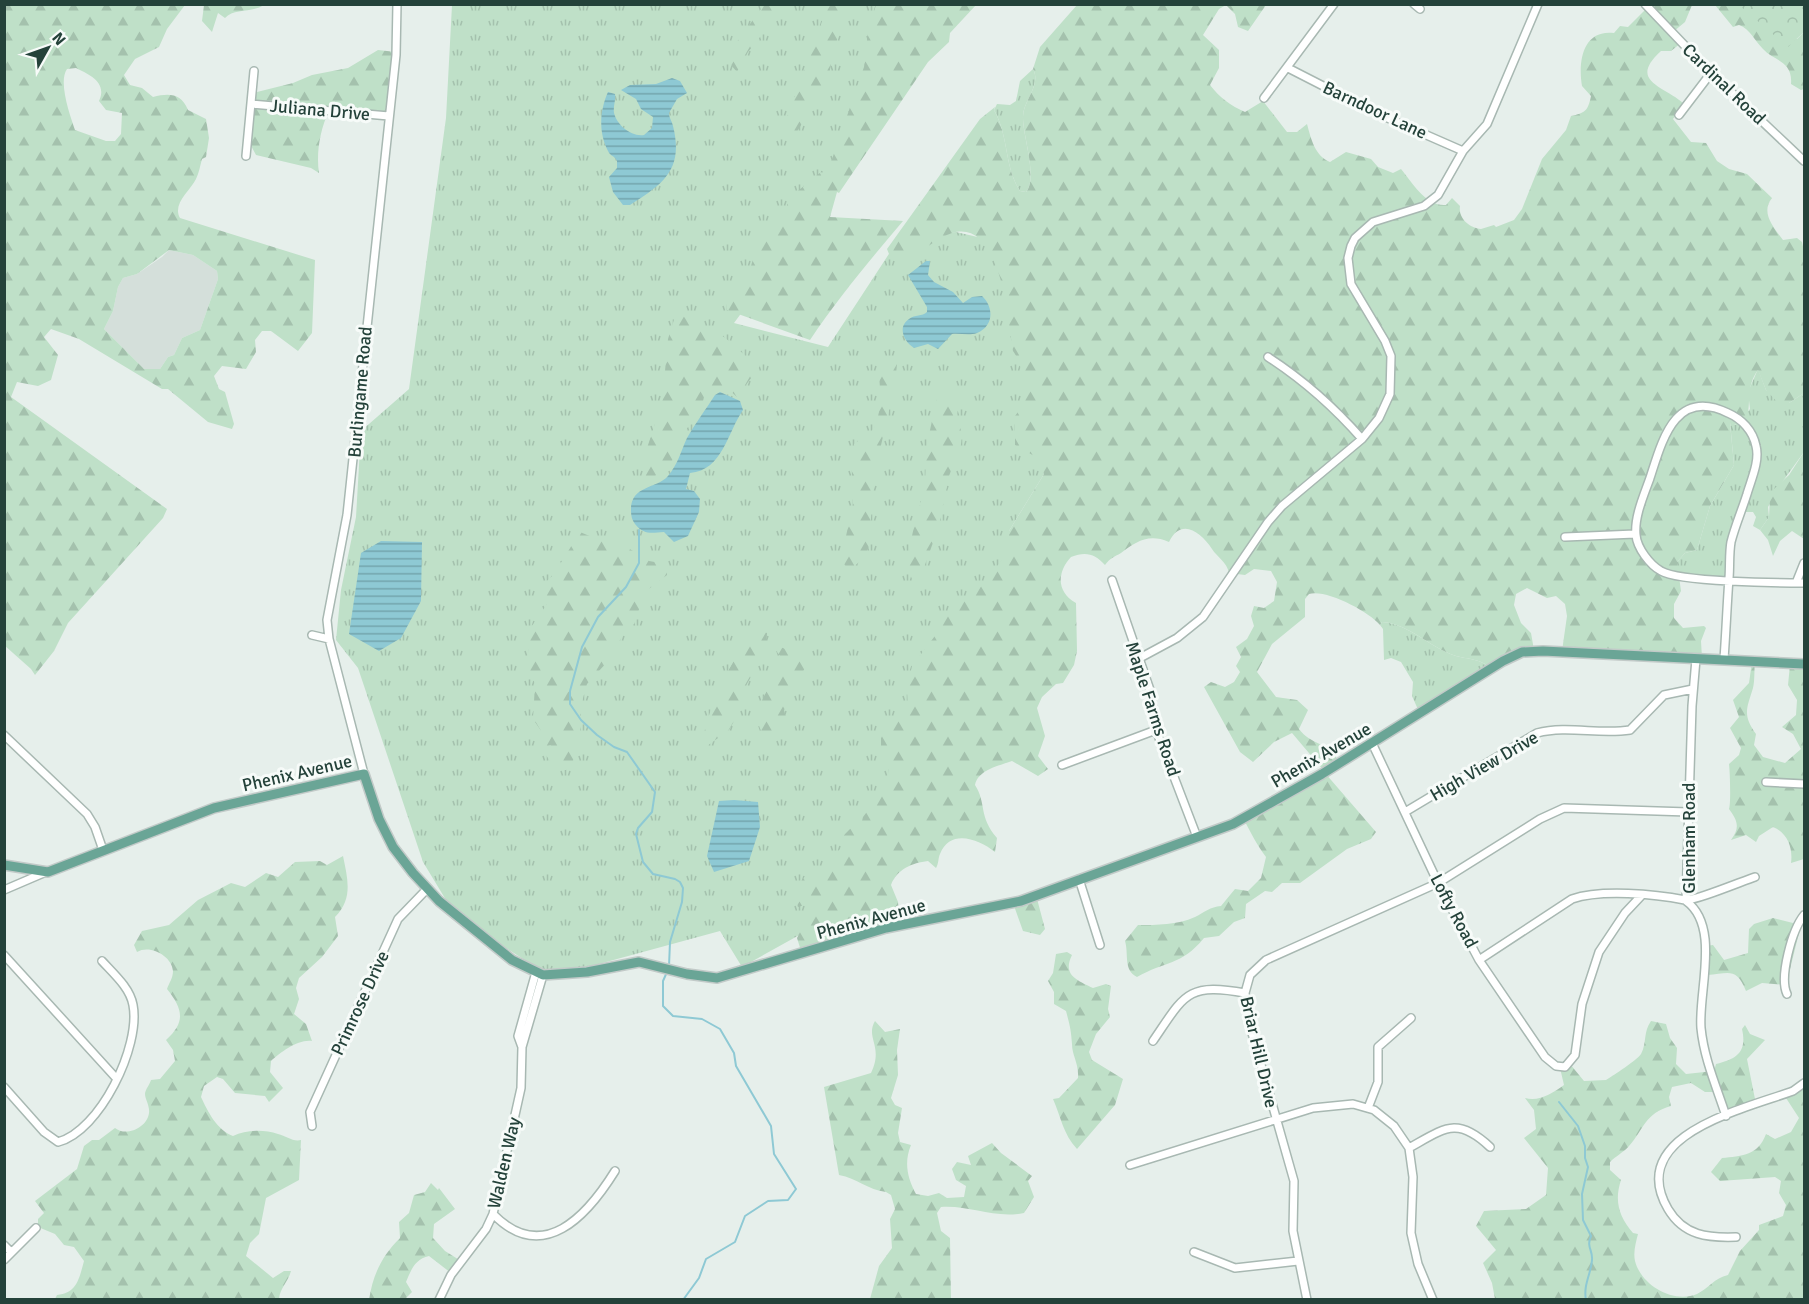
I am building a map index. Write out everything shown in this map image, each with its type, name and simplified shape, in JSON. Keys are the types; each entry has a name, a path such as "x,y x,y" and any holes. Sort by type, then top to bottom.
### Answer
{"main road":[{"name":"Phenix Avenue","path":"48,872 214,808 364,774 379,819 393,847 427,889 512,960 540,974 587,972 634,962 701,977 729,976 886,928 1021,901 1197,837 1252,813 1522,652 1543,651 1804,664"},
{"path":"4,865 48,872"}],"street":[{"name":"Burlingame Road","path":"364,774 329,639 327,620 338,576 350,493 396,55 397,4"},
{"path":"1264,98 1334,4"},
{"path":"1138,658 1177,638 1197,623 1208,612 1232,574 1282,506 1362,439 1379,418 1390,394 1391,356 1385,341 1351,284 1348,258 1351,246 1355,238 1373,222 1424,206 1438,195 1447,175 1463,151 1487,124 1539,4"},
{"name":"Cardinal Road","path":"1645,4 1711,73 1804,161"},
{"name":"Barndoor Lane","path":"1288,68 1374,112 1463,151"},
{"path":"246,156 254,71"},
{"path":"1679,116 1711,73"},
{"name":"Juliana Drive","path":"252,104 389,116"},
{"path":"1269,357 1304,380 1328,401 1362,439"},
{"path":"1724,659 1729,580 1731,543 1757,455 1750,431 1738,417 1708,406 1685,412 1668,426 1641,504 1635,534 1645,556 1659,571 1668,575 1729,580 1804,584"},
{"path":"1565,537 1635,534"},
{"path":"1796,584 1804,563"},
{"name":"Maple Farms Road","path":"1112,580 1150,690 1156,730 1197,837"},
{"path":"312,635 329,639"},
{"name":"Glenham Road","path":"1696,659 1686,901 1698,912 1703,933 1705,963 1701,1026 1707,1059 1726,1116"},
{"name":"High View Drive","path":"1406,812 1537,733 1561,728 1609,732 1630,730 1664,694 1693,689"},
{"path":"1062,765 1156,730"},
{"path":"4,735 92,820 103,850"},
{"name":"Lofty Road","path":"1372,743 1438,883 1479,960 1545,1057 1556,1066 1562,1068 1572,1061 1582,1004 1599,952 1624,914 1641,896"},
{"path":"1766,782 1804,784"},
{"name":"Briar Hill Drive","path":"1307,1299 1293,1231 1294,1181 1275,1120 1245,993 1250,975 1266,960 1438,883 1540,819 1564,808 1688,812"},
{"path":"4,890 48,872"},
{"path":"1479,960 1572,899 1600,893 1673,896 1686,901 1755,877"},
{"path":"1079,879 1100,945"},
{"name":"Primrose Drive","path":"312,1126 310,1112 398,919 427,889"},
{"path":"1787,994 1782,983 1797,924 1804,915"},
{"path":"4,955 116,1078"},
{"path":"4,1087 44,1132 58,1142 74,1135 97,1112 132,1043 134,1012 129,992 102,961"},
{"name":"Walden Way","path":"439,1299 451,1275 493,1214 521,1089 522,1047 540,974"},
{"path":"1153,1041 1178,1007 1196,990 1211,989 1245,993"},
{"path":"1368,1108 1378,1082 1378,1047 1411,1018"},
{"path":"1736,1237 1700,1235 1687,1230 1673,1218 1658,1183 1660,1166 1672,1146 1686,1134 1793,1091 1804,1083"},
{"path":"1130,1164 1313,1108 1336,1104 1368,1108 1394,1126 1409,1148 1413,1178 1411,1233 1418,1264 1433,1299"},
{"path":"1409,1148 1449,1129 1458,1128 1470,1130 1490,1147"},
{"path":"493,1214 517,1233 536,1236 559,1230 570,1225 587,1209 615,1171"},
{"path":"4,1260 36,1228"},
{"path":"4,1245 11,1252"},
{"path":"1194,1252 1231,1268 1298,1261"}],"shaded area":[{"path":"169,250 193,255 217,271 218,279 200,330 182,338 174,355 168,357 160,369 144,369 104,329 113,311 118,287 123,278 137,274"}],"green space":[{"path":"5,4 185,5 167,29 159,47 135,59 124,75 130,85 142,88 153,97 169,95 178,97 188,110 206,119 209,138 206,157 202,159 196,179 180,203 178,213 180,218 315,260 312,333 298,351 271,331 262,331 255,340 256,352 246,369 222,366 214,376 219,389 225,392 234,424 232,429 208,422 168,389 162,389 79,339 51,329 44,337 58,355 51,380 38,386 17,382 11,397 167,509 163,518 68,623 54,651 35,675 4,645","holes":["76,68 91,76 99,84 101,89 99,101 106,110 122,113 121,134 115,141 106,141 75,130 66,99 64,82 67,69","169,250 193,255 217,271 218,279 200,330 182,338 174,355 168,357 160,369 144,369 104,329 113,311 118,287 123,278 137,274"]},
{"path":"204,4 264,5 233,13 225,18 218,13 212,32 202,21"},
{"path":"452,5 932,5 806,226 734,323 828,347 900,237 956,232 995,241 1044,474 1009,531 1009,595 892,802 839,913 742,967 720,931 551,977 478,930 446,900 423,862 358,668 336,640 341,590 356,517 361,431 409,389 446,118"},
{"path":"760,5 774,5 772,22 748,52 737,72 725,58 761,9"},
{"path":"828,5 850,5 833,51 828,82 793,138 783,128"},
{"path":"876,5 976,5 950,33 949,42 928,62 839,193 837,192 830,217 903,221 843,294 810,340 727,310 726,300 740,294 739,281 751,266 761,232 785,218 788,199 821,172 825,175 864,67 868,32"},
{"path":"1077,5 1226,5 1219,9 1203,35 1219,50 1219,68 1210,85 1221,97 1245,112 1263,101 1287,132 1297,132 1307,124 1317,151 1330,162 1346,152 1371,159 1378,167 1393,173 1401,169 1426,198 1439,205 1446,205 1452,198 1460,206 1463,219 1473,227 1481,229 1494,225 1496,227 1514,220 1522,209 1542,159 1566,130 1571,116 1583,112 1589,105 1591,96 1582,86 1581,67 1589,42 1595,36 1603,33 1614,33 1620,26 1628,27 1650,5 1692,5 1685,22 1673,32 1681,43 1671,51 1661,51 1651,61 1648,77 1684,104 1673,119 1691,142 1706,143 1717,161 1729,169 1747,174 1772,198 1767,209 1768,215 1783,240 1797,238 1802,242 1804,251 1804,393 1789,403 1780,405 1766,390 1758,370 1751,383 1746,422 1740,426 1730,423 1734,465 1710,506 1697,550 1685,553 1677,562 1681,591 1674,604 1674,618 1683,628 1704,626 1706,628 1701,641 1702,658 1562,651 1567,616 1565,604 1556,596 1547,598 1527,588 1516,594 1514,605 1521,623 1531,633 1534,650 1491,669 1479,661 1456,656 1437,648 1402,627 1382,622 1380,625 1346,602 1326,595 1309,594 1305,599 1305,617 1272,644 1257,672 1276,697 1297,700 1308,710 1299,729 1308,738 1329,750 1339,761 1325,772 1292,733 1274,742 1253,762 1240,752 1204,687 1211,682 1225,687 1234,682 1240,672 1236,666 1241,657 1236,647 1247,639 1254,626 1251,616 1254,606 1264,608 1274,601 1277,582 1271,571 1254,569 1245,575 1229,573 1224,563 1202,537 1185,529 1174,534 1169,542 1155,538 1137,542 1105,565 1098,558 1090,555 1081,554 1071,557 1063,569 1061,582 1065,593 1076,603 1077,651 1074,665 1063,683 1056,684 1042,697 1037,708 1045,736 1038,756 1048,769 1038,776 1012,761 984,772 975,785 981,798 987,823 997,838 995,852 981,843 965,838 951,841 940,854 936,868 928,861 916,863 901,871 894,879 891,885 898,902 900,924 802,954 797,938 813,907 811,903 798,907 796,892 799,884 809,872 821,870 829,863 844,846 844,835 850,829 861,825 863,817 885,788 891,760 881,748 881,728 908,710 907,689 912,666 941,628 947,615 985,583 1009,550 1009,531 1044,474 1036,457 1015,445 1015,416 1023,405 1021,372 1013,351 1005,297 999,276 992,256 982,241 969,233 952,233 907,256 889,254 887,249 980,119 995,107 1011,171 1020,191 1026,192 1031,177 1023,118 1025,106 1034,87 1033,69 1040,47"},
{"path":"1226,5 1266,5 1248,31 1238,27 1235,14"},
{"path":"1715,5 1751,5 1791,38 1797,39 1804,32 1804,89 1801,90 1791,84 1791,76 1786,66 1767,53 1746,29 1739,25 1733,27"},
{"path":"1739,5 1804,5 1804,32 1788,47"},
{"path":"378,50 396,52 390,116 329,111 320,142 319,173 311,168 256,155 249,142 253,93 293,83 312,75 348,68"},
{"path":"1033,69 1034,87 1025,106 1023,118 1031,177 1026,192 1020,191 1011,171 1002,130 994,110 997,104 1010,105 1016,101 1020,81"},
{"path":"677,310 690,321 720,334 760,366 737,397 730,391 722,389 714,389 705,393 700,413 683,433 671,464 643,485 645,454 662,403 668,339"},
{"path":"897,364 895,384 874,476 869,546 864,558 852,568 846,567 841,559 853,504 851,449 869,434 877,421 880,394 878,370"},
{"path":"1758,369 1766,390 1789,403 1804,393 1804,452 1768,507 1769,517 1760,530 1753,526 1756,517 1753,512 1743,512 1732,533 1729,580 1681,580 1676,572 1677,562 1685,553 1697,550 1710,506 1734,465 1730,422 1736,425 1750,409 1748,392"},
{"path":"955,388 959,397 957,417 962,434 961,444 949,476 939,526 922,573 918,579 912,579 909,570 910,547 924,488 926,451 931,425 939,390"},
{"path":"1804,452 1804,539 1792,531 1780,541 1773,556 1768,540 1760,530 1769,517 1770,498 1774,489 1789,475"},
{"path":"580,532 599,540 617,541 649,561 666,564 667,575 645,592 634,624 626,629 609,660 587,684 581,705 580,743 573,761 566,770 557,770 545,754 551,745 545,747 543,742 546,738 533,719 535,684 527,663 529,644 525,636 547,604 545,583 554,574"},
{"path":"1382,622 1402,627 1437,648 1456,656 1479,661 1491,669 1420,714 1412,696 1413,682 1401,662 1391,658 1384,660 1383,629 1380,625"},
{"path":"756,629 767,633 766,650 743,691 733,723 729,730 707,746 700,746 711,709 723,690 726,674 750,633"},
{"path":"778,646 795,653 810,655 811,664 795,677 793,699 784,710 787,723 792,722 795,717 799,720 791,733 782,730 763,734 758,716 760,706 785,662 777,652"},
{"path":"1752,662 1755,662 1754,682 1747,716 1756,734 1754,745 1763,757 1785,763 1801,749 1793,734 1782,727 1796,715 1797,700 1788,685 1790,665 1804,664 1804,859 1791,863 1791,852 1786,837 1773,827 1759,836 1756,842 1746,835 1731,840 1736,832 1737,824 1729,809 1729,764 1739,755 1741,748 1730,728 1739,717 1733,700 1749,683"},
{"path":"1325,773 1376,832 1371,839 1347,849 1300,883 1282,883 1272,892 1265,891 1246,904 1245,918 1234,922 1219,936 1204,938 1188,954 1137,977 1133,974 1128,966 1125,941 1138,925 1167,924 1188,920 1221,906 1235,889 1248,891 1261,878 1266,857 1244,820"},
{"path":"343,856 348,889 345,903 335,917 338,936 322,957 299,978 296,988 299,999 294,1014 306,1024 312,1041 296,1044 271,1061 270,1072 283,1088 269,1102 265,1096 235,1093 223,1079 217,1077 204,1086 201,1097 218,1125 233,1136 243,1132 261,1131 301,1140 299,1180 266,1198 259,1234 250,1243 246,1256 273,1278 284,1271 291,1271 279,1299 55,1299 57,1295 64,1294 73,1288 79,1279 84,1261 74,1247 64,1245 55,1234 38,1227 38,1219 44,1213 35,1201 77,1169 84,1146 92,1140 99,1140 115,1128 125,1132 135,1130 144,1123 149,1110 145,1092 151,1080 160,1079 175,1061 173,1050 166,1040 177,1027 180,1015 167,989 173,974 172,966 160,953 148,949 137,952 134,945 142,931 169,925 198,900 231,883 245,887 266,873 278,877 295,862 320,861 327,865"},
{"path":"1036,895 1045,929 1040,935 1023,931 1013,903"},
{"path":"1773,918 1801,925 1786,985 1762,983 1746,991 1739,978 1731,973 1707,975 1705,946 1713,945 1724,960 1748,953 1749,929 1754,924"},
{"path":"1067,952 1072,955 1069,967 1073,976 1093,988 1106,984 1111,986 1108,1009 1110,1017 1096,1034 1089,1052 1092,1060 1123,1079 1115,1105 1077,1149 1065,1131 1053,1099 1059,1098 1078,1078 1066,1011 1054,1004 1054,992 1048,981 1053,973 1056,954"},
{"path":"875,1021 885,1032 900,1029 897,1050 898,1075 891,1098 895,1105 902,1108 898,1133 900,1142 911,1145 908,1170 910,1182 916,1194 928,1196 939,1193 947,1198 964,1197 966,1186 956,1180 952,1169 957,1162 971,1165 968,1156 992,1143 1001,1153 1032,1176 1028,1181 1034,1197 1024,1213 1002,1214 941,1207 937,1213 941,1231 950,1238 951,1299 870,1299 879,1266 892,1248 890,1219 895,1209 891,1195 839,1175 824,1087 871,1073 876,1056 872,1032"},
{"path":"1651,1021 1666,1024 1670,1038 1677,1048 1676,1064 1686,1074 1714,1071 1716,1064 1735,1057 1742,1048 1742,1029 1745,1025 1750,1034 1765,1040 1747,1059 1755,1099 1748,1109 1726,1115 1715,1092 1705,1092 1691,1083 1672,1087 1669,1097 1671,1106 1650,1117 1629,1146 1610,1162 1610,1170 1621,1180 1618,1202 1621,1215 1633,1233 1638,1234 1634,1254 1638,1270 1651,1285 1668,1294 1688,1296 1697,1294 1719,1278 1728,1275 1740,1251 1759,1230 1759,1225 1783,1216 1786,1205 1779,1193 1781,1181 1775,1177 1720,1181 1711,1172 1722,1158 1754,1151 1766,1134 1775,1139 1791,1132 1799,1118 1786,1098 1804,1085 1804,1299 1495,1299 1492,1283 1483,1263 1496,1250 1476,1226 1484,1211 1526,1209 1546,1195 1548,1168 1524,1138 1536,1129 1534,1110 1525,1098 1541,1098 1564,1085 1560,1068 1570,1064 1584,1081 1606,1080 1641,1054"},
{"path":"431,1183 438,1190 439,1188 455,1209 434,1224 433,1238 445,1251 461,1261 451,1273 429,1256 424,1257 417,1262 410,1273 406,1282 412,1292 405,1299 369,1300 379,1266 400,1238 399,1222 409,1213 414,1195 425,1192"}],"water":[{"path":"672,78 680,81 687,93 677,99 669,113 676,141 673,165 668,174 652,190 630,205 623,205 613,192 609,177 617,168 617,161 608,151 601,129 605,99 608,92 615,94 614,113 618,122 634,134 644,135 652,128 653,117 641,109 636,99 621,90 630,85 656,84"},
{"path":"926,261 930,261 928,275 934,282 953,292 963,303 972,297 982,296 986,300 990,316 983,330 974,334 952,334 938,349 928,344 914,348 907,342 903,334 905,322 911,317 927,312 927,307 908,275"},
{"path":"720,392 740,401 743,410 717,458 701,470 690,473 686,489 694,491 700,499 699,512 688,536 674,542 664,532 645,532 635,524 631,516 635,496 668,476 690,433 715,395"},
{"path":"381,541 422,542 421,601 401,638 379,651 349,634 361,553"},
{"path":"719,801 758,802 760,827 749,861 714,872 707,856"}],"waterway":[{"path":"639,530 639,563 626,587 598,617 582,647 570,691 570,704 581,720 597,735 614,747 627,752 655,792 652,812 638,828 636,834 643,862 653,874 675,879 683,888 682,902 670,942 669,966"},
{"path":"667,972 663,981 663,1006 673,1016 702,1019 720,1029 734,1053 736,1066 771,1126 774,1154 796,1189 788,1200 768,1201 745,1216 735,1242 706,1259 699,1278 683,1300"},
{"path":"1559,1102 1578,1126 1585,1146 1588,1167 1582,1194 1583,1220 1591,1236 1589,1243 1592,1257 1586,1300"}]}
